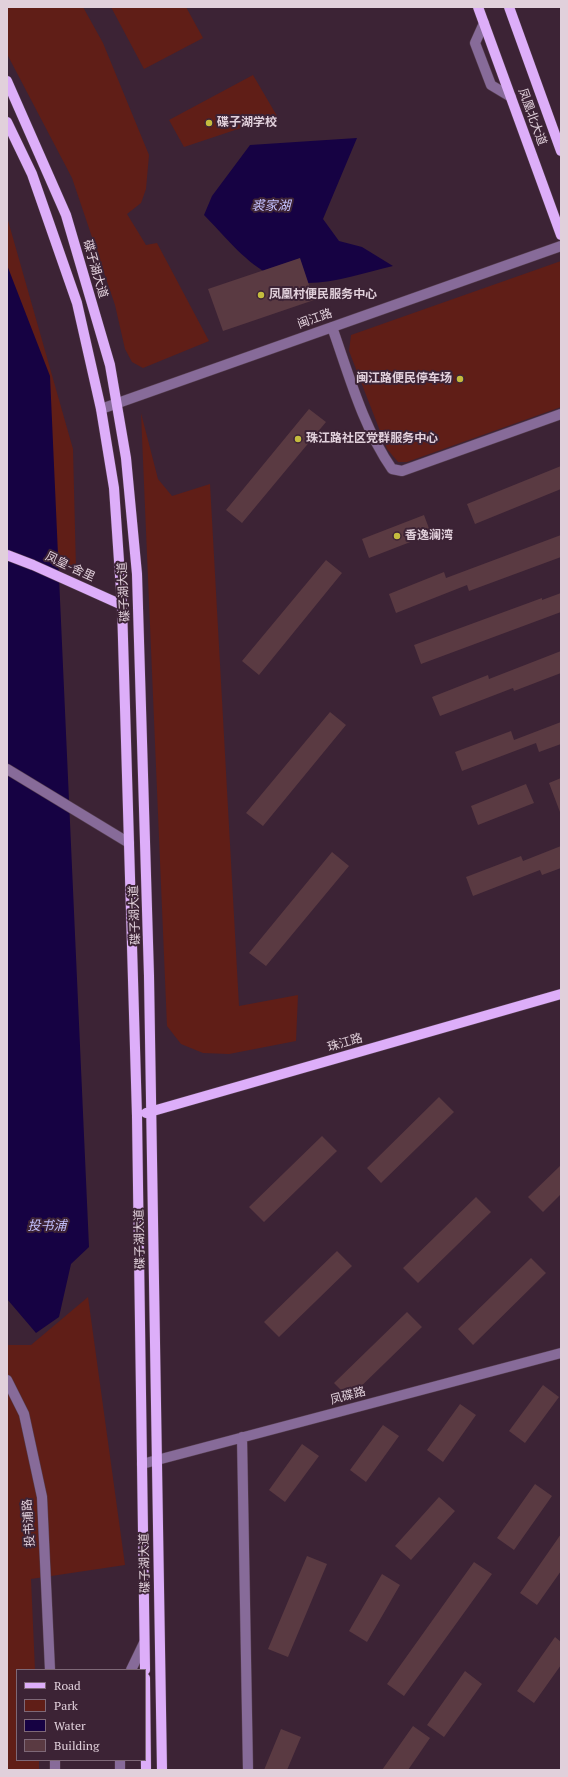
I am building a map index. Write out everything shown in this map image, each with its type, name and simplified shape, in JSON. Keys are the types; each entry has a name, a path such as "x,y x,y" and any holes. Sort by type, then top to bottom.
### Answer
{"main road":[{"name":"凤凰北大道","path":"478,7 561,235"},
{"name":"凤凰北大道","path":"509,7 561,151"},
{"name":"碟子湖大道","path":"7,81 66,215 110,365 126,458 137,574 149,968 162,1770"},
{"name":"碟子湖大道","path":"7,122 32,174 76,303 101,409 114,488 122,605 137,1116 145,1669"},
{"name":"凤皇-舍里","path":"7,555 33,564 122,605"},
{"name":"珠江路","path":"137,1116 561,994"}],"street":[{"path":"484,23 475,43 491,85 511,97"},
{"name":"闽江路","path":"101,409 561,246"},
{"path":"332,327 369,430 382,455 392,469 402,471 561,414"},
{"path":"7,769 129,843"},
{"name":"凤碟路","path":"142,1464 561,1352"},
{"name":"投书浦路","path":"7,1380 24,1414 42,1497 50,1669"},
{"path":"242,1438 248,1770"},
{"path":"131,1669 144,1643"}],"green space":[{"path":"7,7 83,7 103,43 149,155 146,189 141,203 127,214 146,245 157,243 209,341 143,368 132,362 125,349 115,305 72,178 7,54"},
{"path":"111,7 186,7 203,38 144,69"},
{"path":"253,75 277,116 184,147 169,120"},
{"path":"7,217 73,449 76,569 7,546"},
{"name":"闽江路便民停车场","path":"561,261 561,407 407,462 398,462 387,449 349,351 351,335"},
{"path":"141,413 158,479 172,496 210,484 239,1006 298,995 296,1041 229,1054 203,1053 181,1044 167,1026"},
{"path":"88,1297 125,1565 31,1579 35,1669 16,1669 16,1761 39,1761 39,1770 7,1770 7,1345 31,1345"}],"water":[{"name":"裘家湖","path":"357,138 323,219 339,241 362,247 393,266 346,278 313,283 282,279 258,268 204,215 212,196 250,145"},
{"name":"投书浦","path":"7,265 50,376 89,1247 71,1264 59,1317 36,1333 7,1299"}],"building":[{"name":"凤凰村便民服务中心","path":"300,258 314,300 223,331 208,289"},
{"path":"309,409 326,422 242,523 226,510"},
{"path":"561,466 561,489 475,524 467,504"},
{"name":"香逸澜湾","path":"424,515 431,534 369,558 362,539"},
{"path":"561,535 561,557 469,591 467,585 396,613 389,594 444,572 446,578"},
{"path":"326,560 342,573 259,675 242,661"},
{"path":"561,593 561,612 421,664 414,645 542,598 542,600"},
{"path":"561,651 561,673 514,691 513,688 440,716 432,697 488,675 489,679"},
{"path":"330,712 346,725 263,826 246,813"},
{"path":"561,722 561,744 539,752 536,743 462,771 455,752 511,731 514,740"},
{"path":"561,778 561,812 560,812 549,783"},
{"path":"526,784 534,803 478,825 471,806"},
{"path":"561,846 561,868 542,875 540,870 473,896 466,877 521,856 523,861"},
{"path":"332,852 349,866 266,966 249,953"},
{"path":"439,1097 454,1112 381,1183 367,1168"},
{"path":"322,1136 337,1151 264,1222 249,1207"},
{"path":"561,1165 561,1194 543,1212 528,1197"},
{"path":"476,1197 491,1212 418,1283 403,1268"},
{"path":"337,1251 352,1266 279,1337 264,1322"},
{"path":"531,1258 546,1273 473,1345 458,1329"},
{"path":"407,1312 422,1327 349,1398 334,1383"},
{"path":"543,1385 559,1397 525,1443 509,1431"},
{"path":"460,1404 476,1415 443,1462 427,1450"},
{"path":"383,1425 399,1436 366,1482 350,1470"},
{"path":"302,1444 319,1456 285,1502 269,1490"},
{"path":"535,1484 552,1496 514,1550 497,1538"},
{"path":"439,1497 455,1511 411,1560 395,1546"},
{"path":"561,1534 561,1571 537,1605 520,1593"},
{"path":"307,1556 327,1564 288,1657 268,1649"},
{"path":"474,1562 492,1574 404,1696 387,1684"},
{"path":"382,1574 400,1585 367,1642 349,1631"},
{"path":"555,1637 561,1642 561,1665 534,1703 517,1691"},
{"path":"465,1671 482,1684 444,1737 427,1725"},
{"path":"413,1726 430,1738 408,1770 382,1770"},
{"path":"281,1729 301,1737 287,1770 264,1770"}],"place":[{"name":"碟子湖学校","path":"209,123"},
{"name":"凤凰村便民服务中心","path":"261,295"},
{"name":"闽江路便民停车场","path":"460,379"},
{"name":"珠江路社区党群服务中心","path":"298,439"},
{"name":"香逸澜湾","path":"397,536"}]}
